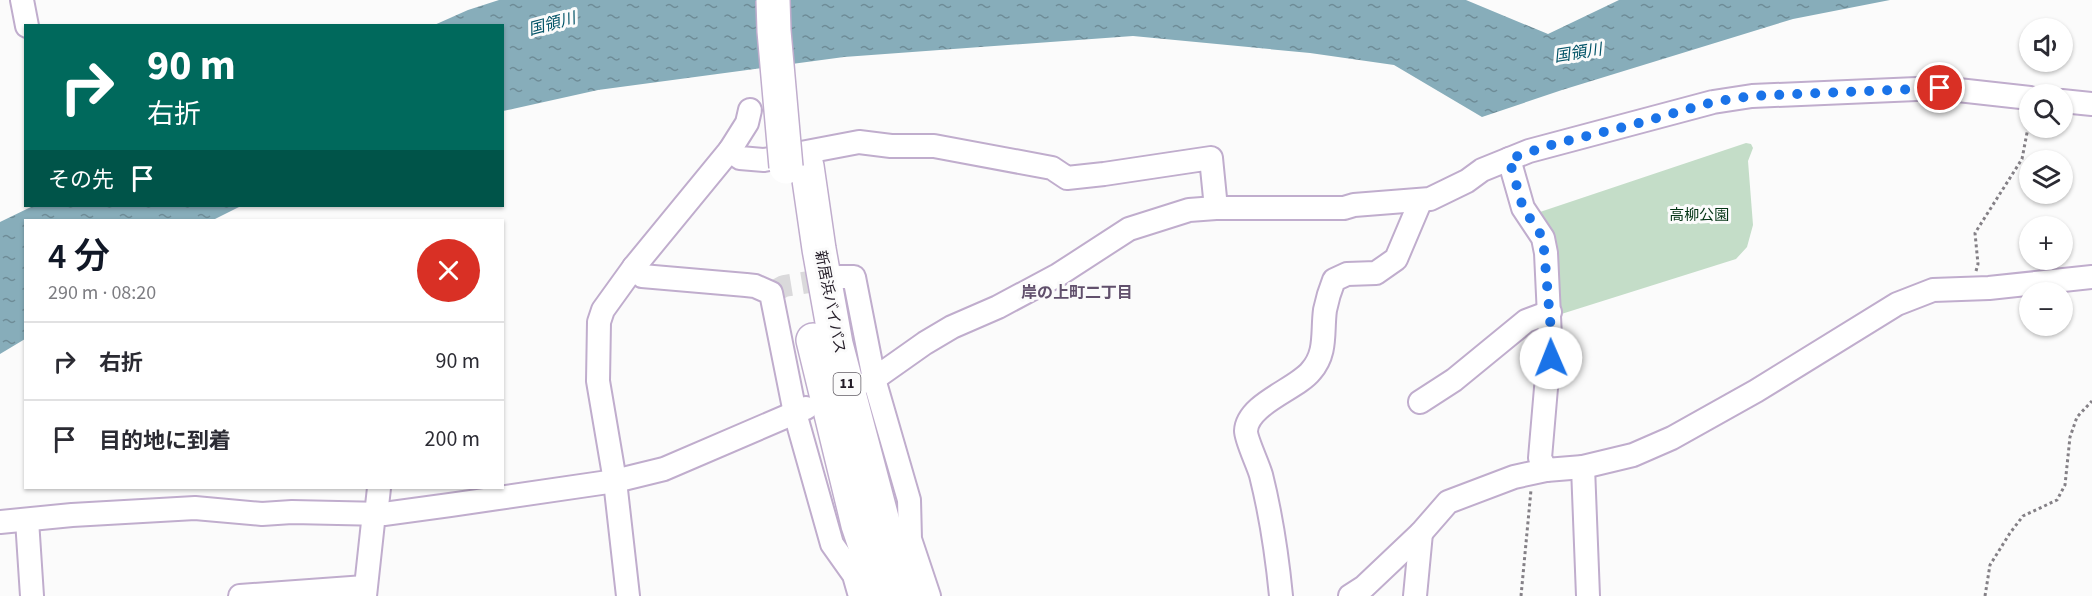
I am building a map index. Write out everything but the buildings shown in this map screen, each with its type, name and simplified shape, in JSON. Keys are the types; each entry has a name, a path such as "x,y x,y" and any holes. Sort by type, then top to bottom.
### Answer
{"highway":[{"name":"新居浜バイパス","path":"773,0 774,31 796,167 819,249 836,344 884,522 909,596"},
{"name":"新居浜バイパス","path":"796,0 796,250 814,346 858,525 882,596"}],"street":[{"path":"22,0 27,24"},
{"path":"871,380 934,337 1058,275 1130,229 1189,210 1216,207 1344,208 1354,205 1430,199 1450,190 1482,170 1546,147 1703,105 1752,96 1940,88 2019,97"},
{"path":"2073,102 2092,104"},
{"path":"628,596 615,481 598,381 599,322 603,310 633,267 730,150 747,123 750,110"},
{"path":"730,150 740,158 764,160 859,142 891,146 934,146 1052,168 1067,177 1104,174 1211,158 1216,207"},
{"path":"1509,159 1523,208 1543,238 1550,312 1551,358 1546,388 1539,471"},
{"path":"1281,596 1274,535 1260,473 1246,432 1250,418 1271,399 1310,373 1320,359 1325,339 1325,312 1334,280 1347,274 1376,273 1396,259 1421,200"},
{"path":"633,267 642,276 755,286 771,293 832,544 854,575 860,596"},
{"path":"840,277 854,277 871,380 909,500 910,539 929,596"},
{"path":"1350,596 1364,586 1421,533 1448,502 1514,477 1539,471 1583,467 1633,455 1672,438 1756,391 1897,304 1933,290 2092,277"},
{"path":"1420,402 1454,380 1526,321 1550,312"},
{"path":"0,522 195,508 262,514 374,513 417,509 615,481 664,469 801,411"},
{"path":"1583,467 1588,596"},
{"path":"240,596 365,592 374,513 380,489"},
{"path":"27,520 32,596"},
{"path":"1415,596 1421,533"}],"path":[{"path":"1958,289 1977,270 1976,234 2022,159 2026,138"},
{"path":"1985,596 1990,565 2010,532 2023,516 2057,500 2061,493 2065,485 2069,463 2070,437 2078,417 2092,401"},
{"path":"1521,596 1539,471"}],"green space":[{"name":"高柳公園","path":"1746,143 1751,144 1753,148 1748,161 1753,225 1747,247 1736,259 1555,316 1534,214"}],"water":[{"name":"国領川","path":"499,0 1466,0 1548,34 1619,0 1890,0 1793,19 1482,117 1394,65 1310,53 1133,36 844,57 598,90 504,111 504,24 436,24"},
{"path":"31,207 239,207 215,219 24,219 24,340 0,354 0,222"}],"tunnel":[{"path":"771,293 784,286 839,277"}],"district":[{"name":"岸の上町二丁目","path":"1077,293"}],"route":[{"path":"1551,358 1546,254 1543,238 1523,208 1509,159 1554,144 1713,102 1752,96 1940,88"}]}
